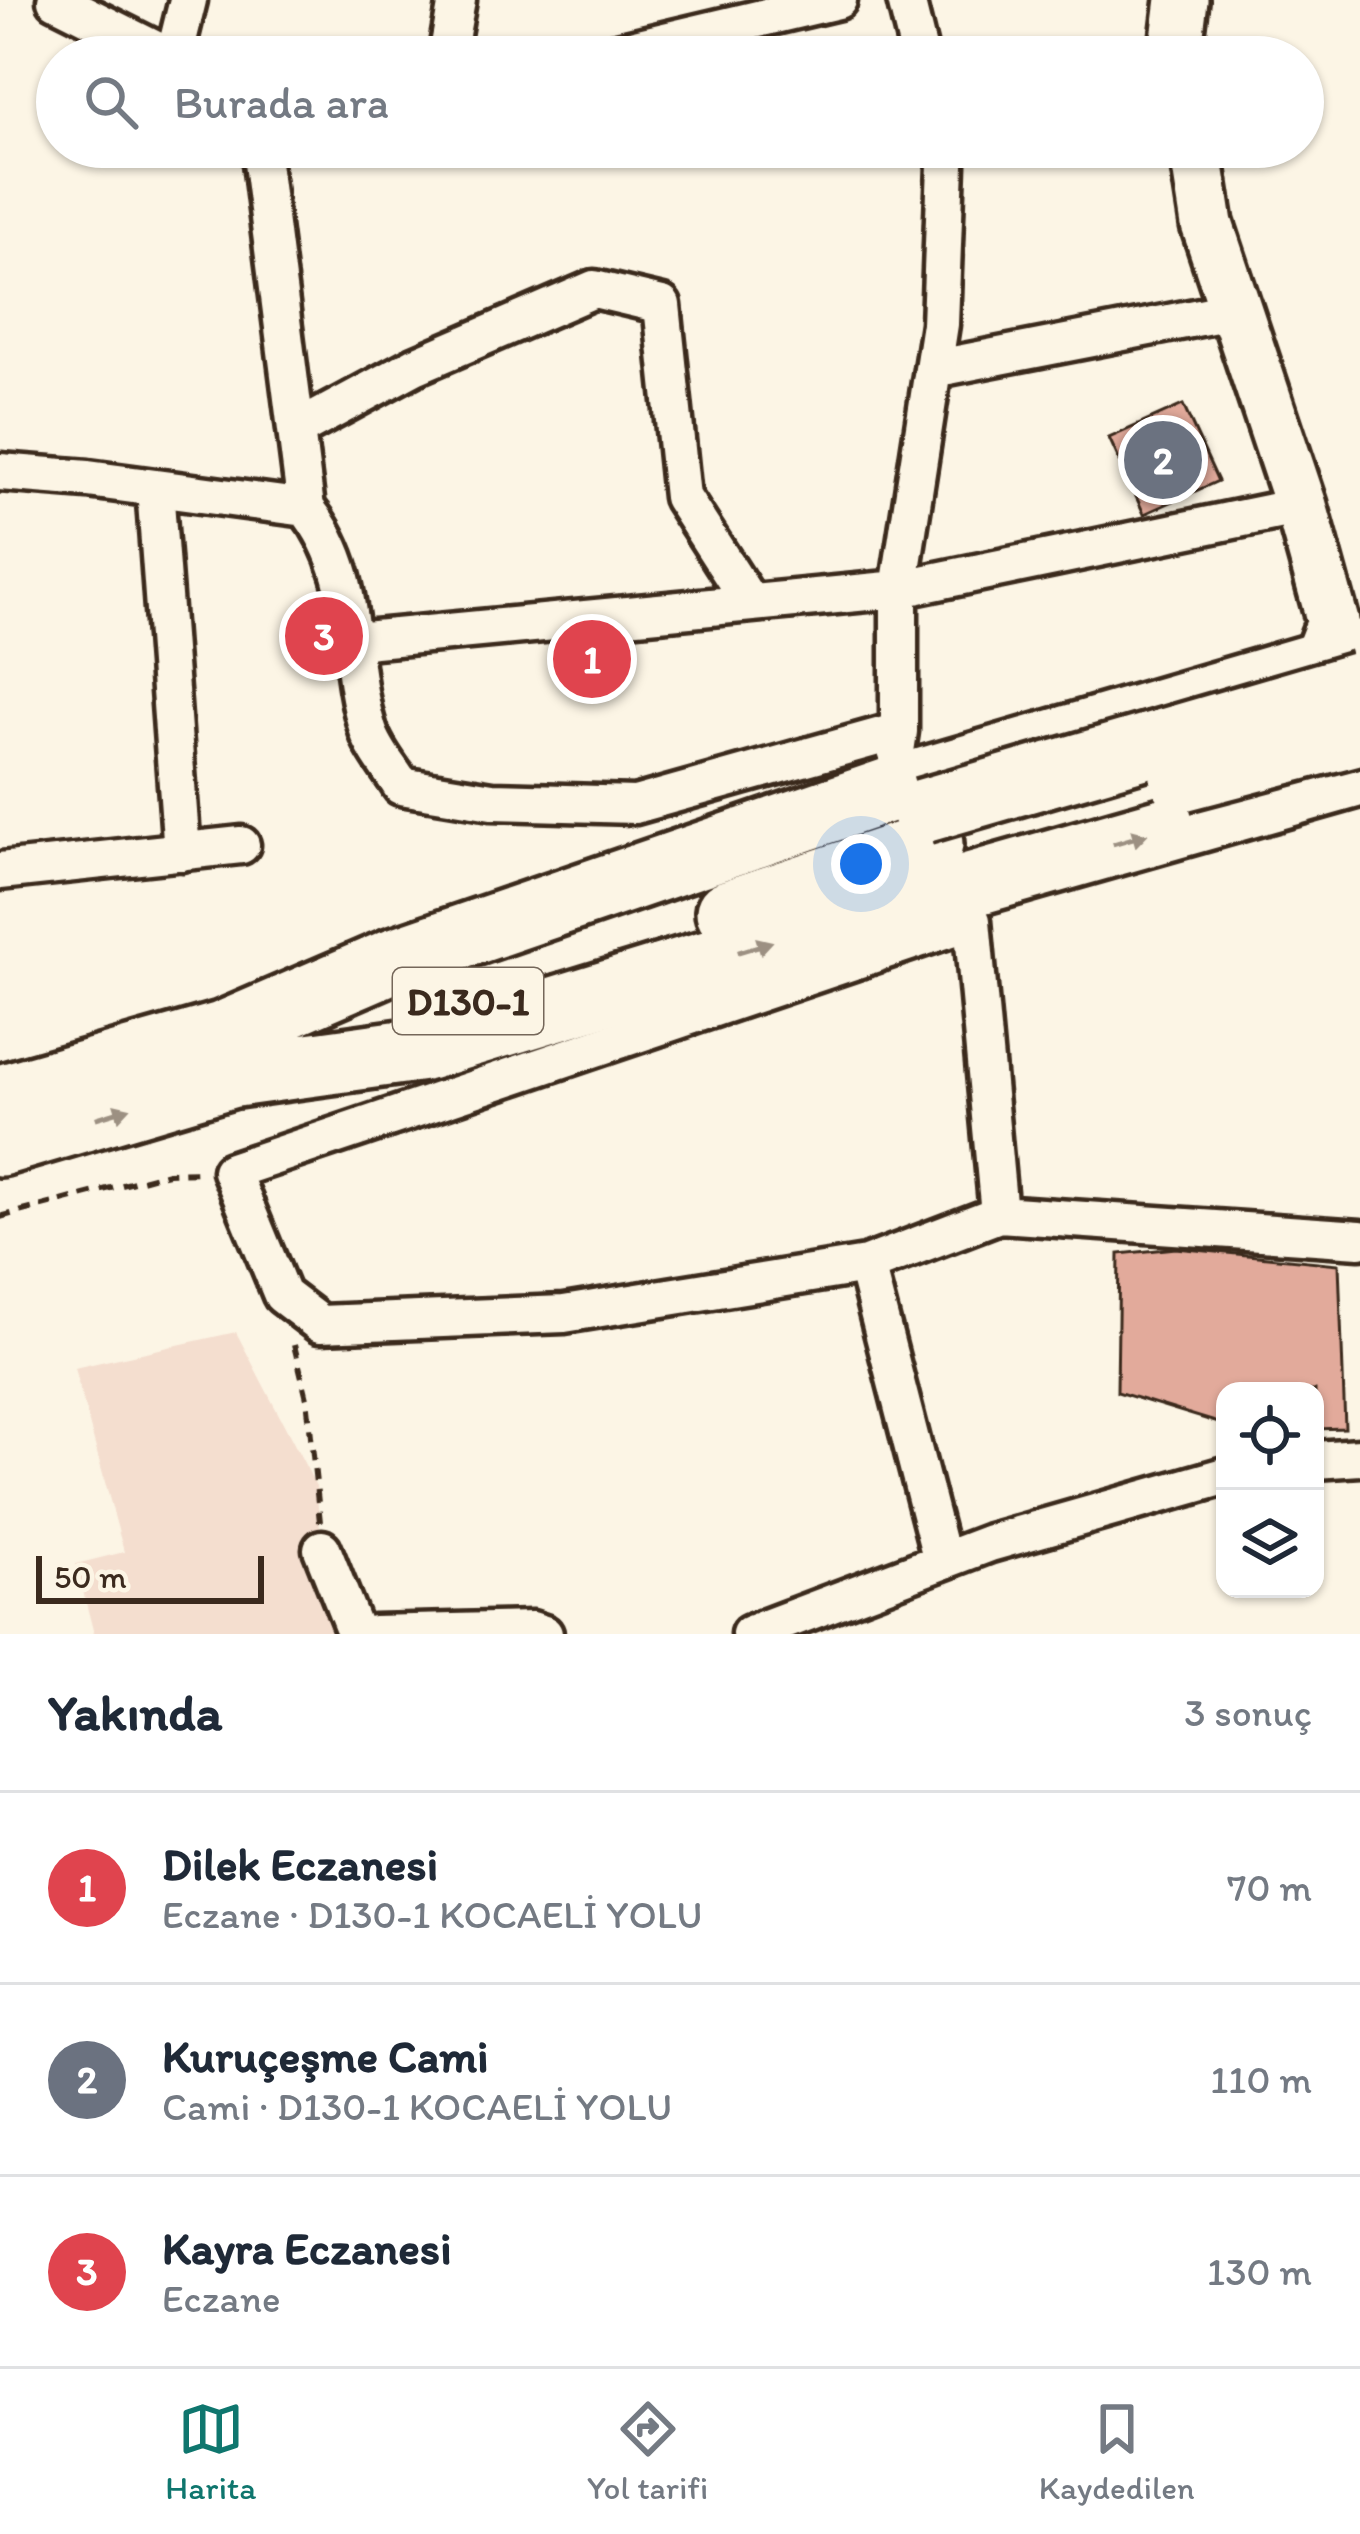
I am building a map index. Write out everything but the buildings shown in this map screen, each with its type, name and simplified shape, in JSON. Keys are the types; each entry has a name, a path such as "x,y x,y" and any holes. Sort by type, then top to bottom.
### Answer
{"highway":[{"path":"910,794 1345,653"},
{"path":"224,1056 424,1049 815,929 1354,775 1308,718 1305,685 1345,653"},
{"name":"D130-1","path":"0,1097 224,1056 489,994 910,794 1345,653"},
{"path":"1179,704 1224,727 1231,742 1235,772 1219,814"},
{"name":"D130-1","path":"910,794 1354,775"},
{"name":"D130-1","path":"0,1144 224,1056"}],"street":[{"path":"56,0 129,36"},
{"path":"178,36 188,0"},
{"path":"451,36 457,0"},
{"path":"686,36 838,0"},
{"path":"906,0 915,36"},
{"path":"1177,36 1181,0"},
{"path":"263,168 306,508 326,532 344,584 368,733 401,787 492,801 635,806 910,794 899,589 940,324 946,168"},
{"path":"1198,168 1207,224 1345,653"},
{"path":"296,430 416,366 594,289 662,305 682,497 750,603"},
{"path":"933,369 1236,310"},
{"path":"0,472 306,508"},
{"path":"155,488 182,851"},
{"path":"354,641 899,589 1301,506"},
{"path":"0,871 241,845"},
{"path":"1000,1214 971,921 232,1171 283,1295 320,1324 564,1314 866,1265 1000,1214 1360,1239"},
{"path":"866,1265 942,1561"},
{"path":"1324,1459 1360,1457"},
{"path":"750,1634 807,1624 989,1543 1216,1479"},
{"path":"322,1549 356,1634"},
{"path":"374,1634 532,1630 544,1634"}],"path":[{"path":"0,1217 168,1174 232,1171"},
{"path":"283,1295 307,1399 322,1549"}],"shaded area":[{"path":"236,1332 316,1486 322,1549 356,1634 94,1634 76,1564 124,1552 74,1368"}],"place":[{"name":"Kuruçeşme Cami","path":"1163,460"},
{"name":"Kayra Eczanesi","path":"324,636"},
{"name":"Dilek Eczanesi","path":"592,659"}]}
